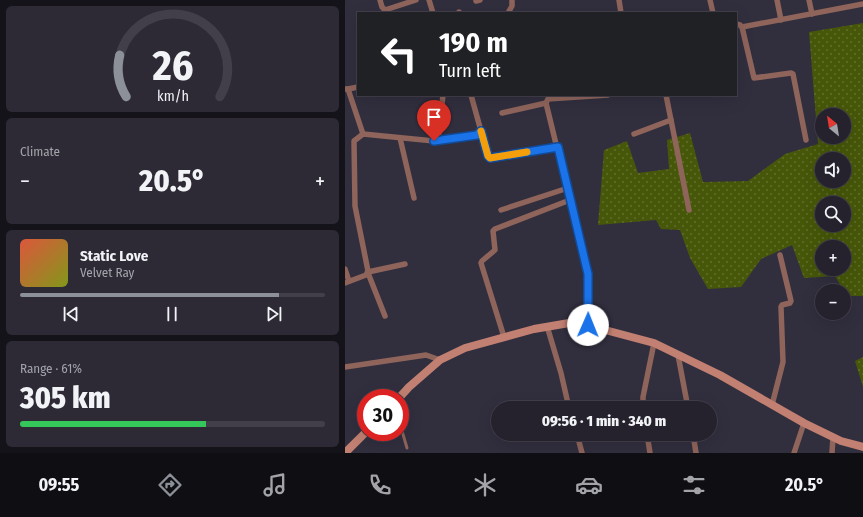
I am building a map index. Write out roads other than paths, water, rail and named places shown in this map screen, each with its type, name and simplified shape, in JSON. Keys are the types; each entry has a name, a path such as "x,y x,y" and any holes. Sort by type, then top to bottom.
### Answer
{"street":[{"path":"380,0 382,7 385,10 417,0"},
{"path":"429,0 433,12"},
{"path":"509,12 512,6 512,0"},
{"path":"619,0 621,12"},
{"path":"710,0 713,12"},
{"path":"777,0 781,20"},
{"path":"809,0 812,14"},
{"path":"806,140 793,74 754,78 739,25 781,20 863,4"},
{"path":"357,87 347,89 363,134"},
{"path":"438,141 443,96"},
{"path":"471,96 488,156 490,158 558,147"},
{"path":"502,113 547,99 579,96"},
{"path":"666,96 689,210"},
{"path":"547,99 588,274 588,325"},
{"path":"634,134 671,120"},
{"path":"385,316 368,273 355,206 355,141 363,134 438,141 477,135 481,131"},
{"path":"400,138 414,198"},
{"path":"501,210 567,188"},
{"path":"504,337 481,263 495,250 496,247 493,231 571,200"},
{"path":"772,405 783,362 781,307 782,305 791,301 780,254"},
{"path":"345,268 347,282 367,275 368,273 405,264"},
{"path":"407,389 440,360 465,348 533,328 575,322 654,343 720,375 804,423 841,441 863,447"},
{"path":"547,326 567,401"},
{"path":"643,401 654,343"},
{"path":"345,367 426,355 440,360"},
{"path":"678,355 687,401"},
{"path":"794,453 804,423"},
{"path":"832,453 833,437"},
{"path":"349,451 358,441"},
{"path":"579,441 582,453"},
{"path":"648,441 650,453"},
{"path":"694,441 696,453"}],"lane":[{"path":"405,441 407,448"}]}
